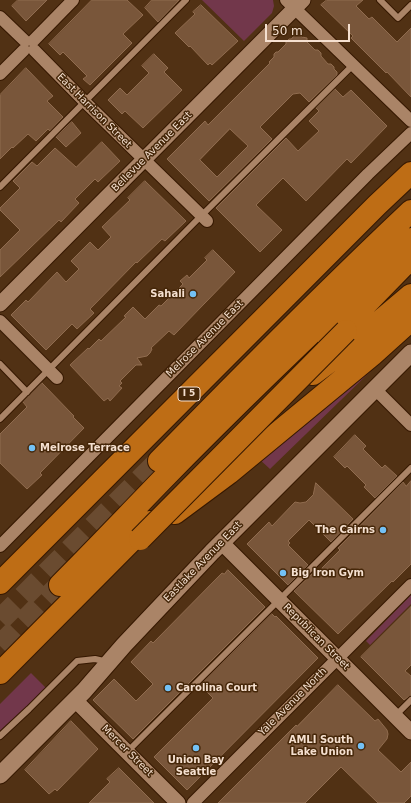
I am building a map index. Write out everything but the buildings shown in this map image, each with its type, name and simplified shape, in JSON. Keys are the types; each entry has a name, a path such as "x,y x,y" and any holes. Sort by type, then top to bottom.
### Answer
{"highway":[{"name":"I 5","path":"0,583 377,205 411,173"},
{"path":"60,586 160,471 214,404 339,279 411,210"},
{"path":"160,471 411,239"},
{"path":"0,673 411,258"},
{"path":"0,681 411,266"},
{"path":"257,415 353,344 411,295"},
{"path":"140,539 229,473 372,355 411,320"}],"main road":[{"name":"Eastlake Avenue East","path":"0,775 75,700 124,645 221,542 411,353"}],"street":[{"path":"0,74 73,0"},
{"path":"295,3 353,65 411,121"},
{"name":"Bellevue Avenue East","path":"0,304 144,160 295,3"},
{"name":"East Harrison Street","path":"0,17 204,218"},
{"name":"Melrose Avenue East","path":"0,546 362,180 411,133"},
{"path":"0,321 57,378"},
{"path":"375,389 411,425"},
{"name":"Republican Street","path":"221,542 411,732"},
{"name":"Yale Avenue North","path":"193,803 411,585"},
{"name":"Mercer Street","path":"75,700 178,803"}],"lane":[{"path":"0,187 186,0"},
{"path":"380,0 398,18 411,5"},
{"path":"0,419 48,369 204,218 353,65"},
{"path":"0,364 27,392"},
{"path":"127,752 411,468"},
{"path":"0,736 77,661 99,659 109,662"},
{"path":"395,716 411,700"}],"shaded area":[{"path":"202,0 273,0 274,6 272,13 244,41"},
{"path":"376,366 270,469 258,458"},
{"path":"411,595 411,604 370,645 366,641"},
{"path":"31,673 50,692 0,732 0,704"}],"tunnel":[{"path":"0,620 159,461"},
{"path":"0,646 60,585"}],"place":[{"name":"Sahali","path":"193,294"},
{"name":"Melrose Terrace","path":"32,448"},
{"name":"The Cairns","path":"383,530"},
{"name":"Big Iron Gym","path":"283,573"},
{"name":"Carolina Court","path":"168,688"},
{"name":"AMLI South Lake Union","path":"361,746"},
{"name":"Union Bay Seattle","path":"196,748"}]}
